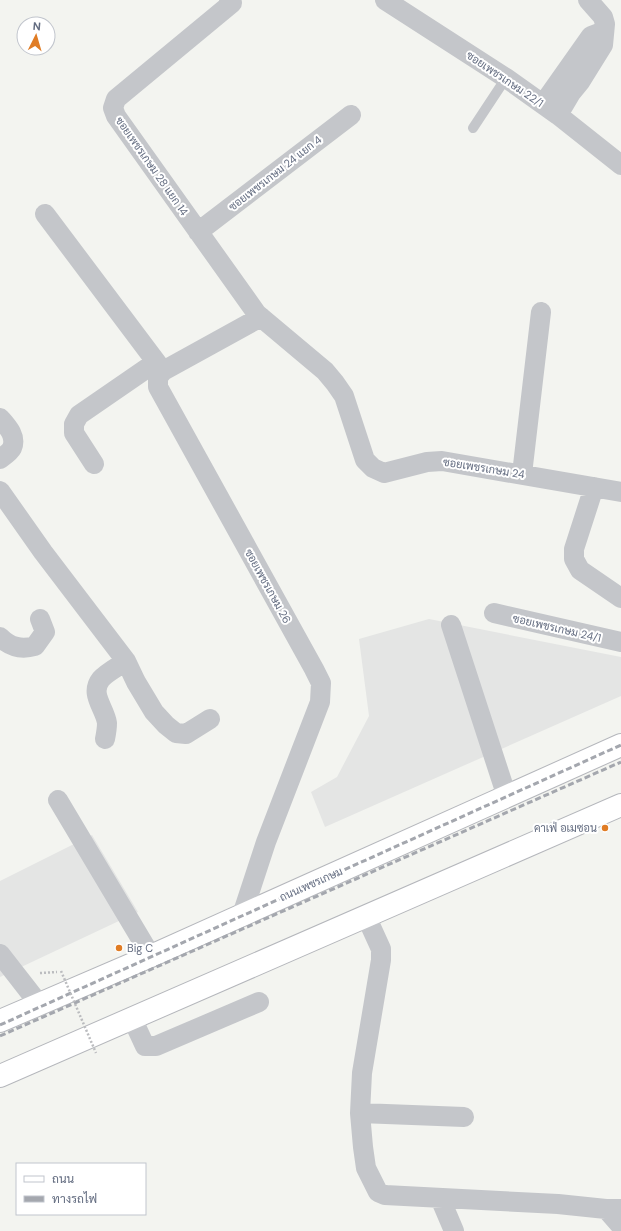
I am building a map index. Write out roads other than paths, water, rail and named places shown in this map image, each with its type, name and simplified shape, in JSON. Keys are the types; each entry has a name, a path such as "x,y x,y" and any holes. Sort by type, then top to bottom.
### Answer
{"main road":[{"name":"ถนนเพชรเกษม","path":"0,1020 151,956 621,746"},
{"path":"0,1076 621,805"}],"street":[{"name":"ซอยเพชรเกษม 22/1","path":"385,0 506,78 621,164"},
{"path":"550,110 591,36 610,28 603,17 588,0"},
{"name":"ซอยเพชรเกษม 28 แยก 14","path":"232,1 116,98 113,108 116,116 198,232 261,317"},
{"name":"ซอยเพชรเกษม 24 แยก 4","path":"198,232 351,115"},
{"path":"45,214 160,367"},
{"path":"522,474 541,312"},
{"path":"94,464 74,433 74,424 79,415 160,367 261,317"},
{"name":"ซอยเพชรเกษม 24","path":"261,317 325,371 335,382 344,396 365,460 373,468 384,473 427,462 442,461 621,492"},
{"name":"ซอยเพชรเกษม 26","path":"160,367 158,387 225,510 279,604 321,683 320,702 266,842 242,915"},
{"path":"0,418 11,432 13,440 6,454"},
{"path":"594,487 574,549 574,559 580,570 621,598"},
{"path":"0,491 43,552 126,660 136,682 154,712 176,733 186,734 210,719"},
{"name":"ซอยเพชรเกษม 24/1","path":"494,613 621,642"},
{"path":"0,637 6,643 17,648 25,649 35,646 45,632 40,619"},
{"path":"451,625 507,796"},
{"path":"105,739 107,724 104,712 98,702 96,689 101,679 126,660"},
{"path":"58,800 151,956"},
{"path":"366,916 381,949 382,960 362,1073 360,1113 366,1168 378,1192 385,1194 440,1198 558,1204 613,1209 621,1226"},
{"path":"0,954 6,972 39,1004"},
{"path":"132,1018 146,1046 156,1046 259,1002"},
{"path":"360,1113 464,1117"},
{"path":"440,1198 454,1231"}],"lane":[{"path":"472,128 506,78"}],"railway":[{"path":"0,1025 621,745"},
{"path":"0,1036 621,762"}],"place":[{"name":"คาเฟ่ อเมซอน","path":"605,828"},
{"name":"Big C","path":"119,948"}]}
